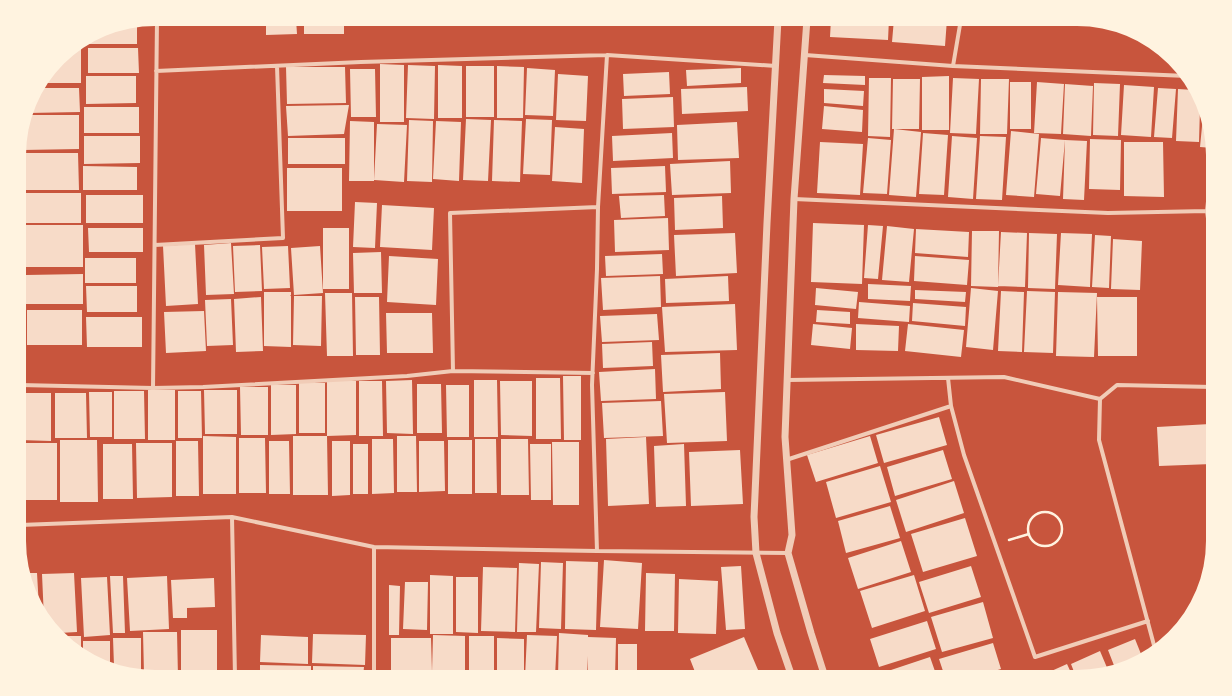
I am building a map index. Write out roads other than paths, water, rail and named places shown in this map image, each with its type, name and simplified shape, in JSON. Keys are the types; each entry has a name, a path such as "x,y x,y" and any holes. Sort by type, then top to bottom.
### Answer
{"street":[{"path":"153,388 157,26"},
{"path":"778,26 754,509 756,553 777,633 790,670"},
{"path":"807,26 794,199 785,437 792,535 788,553 823,670"},
{"path":"953,66 960,26"},
{"path":"156,71 361,62 607,55 776,66"},
{"path":"596,551 593,373 598,207 607,55"},
{"path":"805,55 953,66 1179,76"},
{"path":"155,244 283,238 277,66"},
{"path":"794,199 1108,213 1206,211"},
{"path":"453,371 450,213 598,207"},
{"path":"26,385 153,388 203,387 407,376 453,371 593,373"},
{"path":"788,380 1004,377 1100,399"},
{"path":"948,378 951,406 964,455 1035,657 1148,621"},
{"path":"1100,399 1117,385 1206,387"},
{"path":"1100,399 1100,440 1154,645"},
{"path":"786,460 951,406"},
{"path":"26,525 232,517 374,547 788,553"},
{"path":"232,517 234,670"},
{"path":"374,547 374,670"}]}
